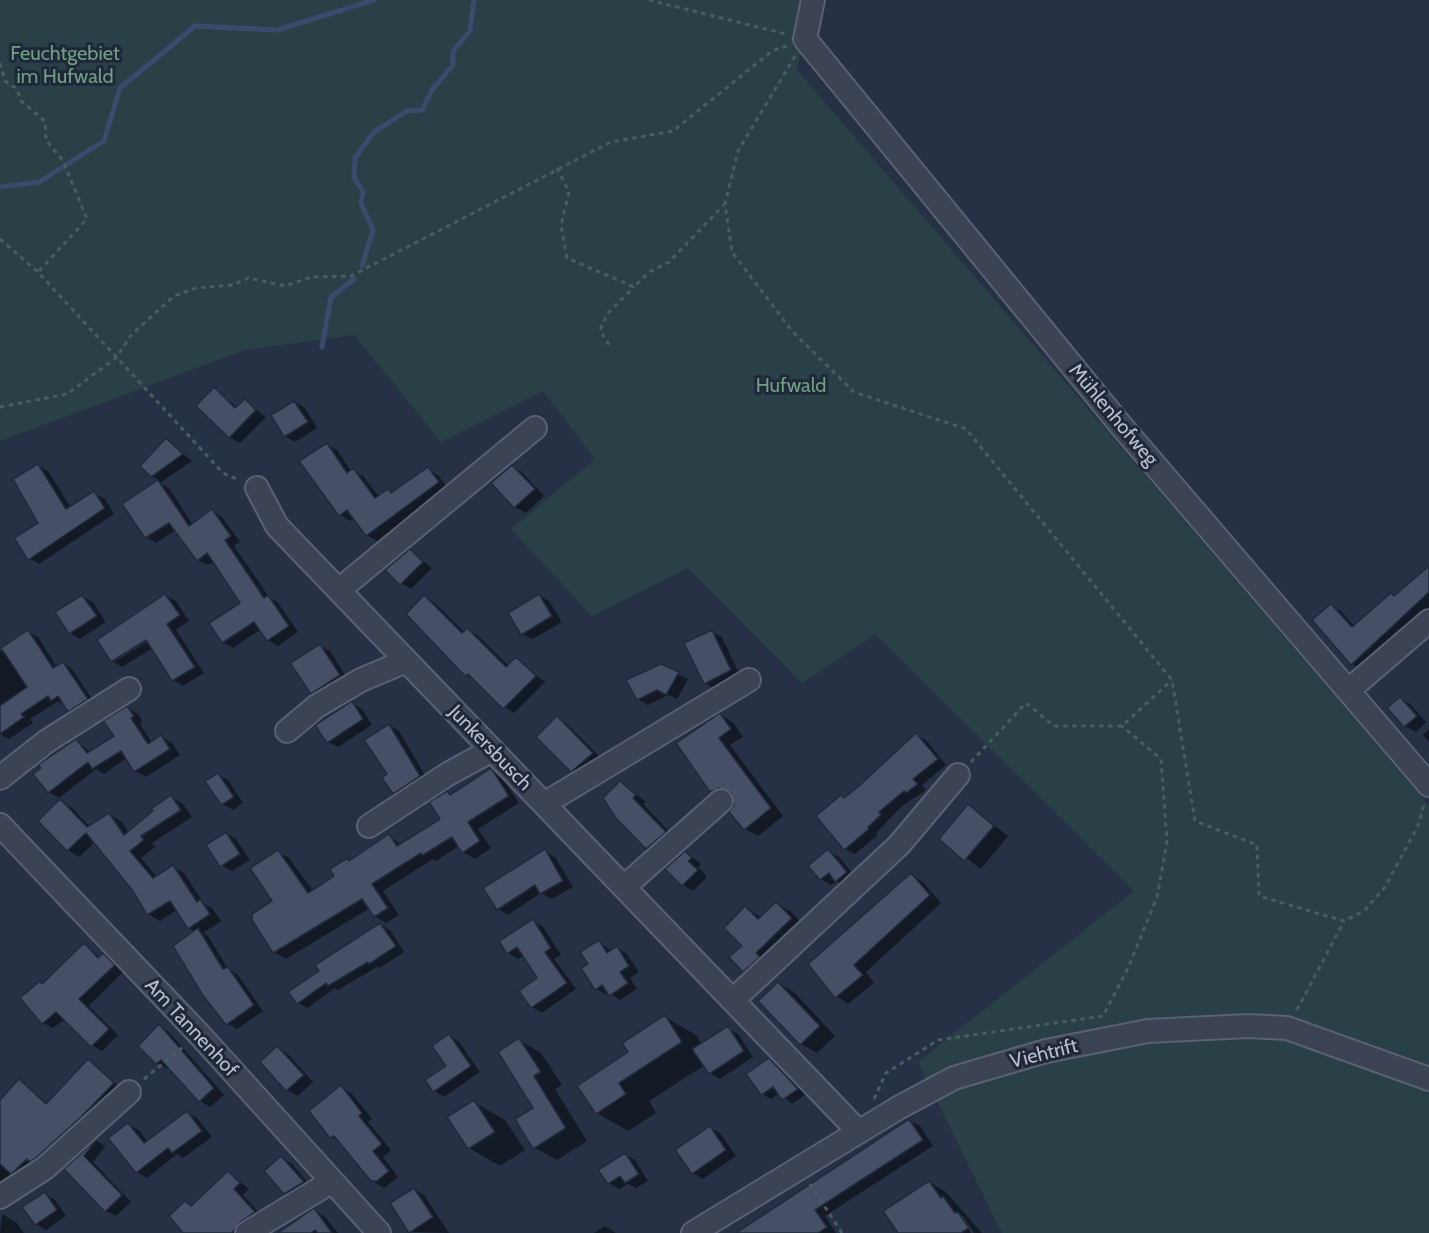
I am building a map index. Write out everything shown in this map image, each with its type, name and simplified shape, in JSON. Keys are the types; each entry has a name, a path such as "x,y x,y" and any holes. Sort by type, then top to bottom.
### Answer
{"street":[{"path":"805,39 809,9 813,0"},
{"name":"Mühlenhofweg","path":"805,39 1123,428 1429,785"},
{"path":"339,590 535,428"},
{"name":"Junkersbusch","path":"257,488 277,526 859,1132"},
{"path":"1348,690 1429,621"},
{"path":"287,731 317,706 362,680 406,661"},
{"path":"544,804 749,680"},
{"path":"0,778 47,741 129,689"},
{"path":"369,826 448,774 492,750"},
{"path":"733,1000 899,845 958,776"},
{"path":"624,887 721,801"},
{"name":"Am Tannenhof","path":"0,825 199,1034 331,1182 380,1233"},
{"name":"Viehtrift","path":"693,1233 859,1132 954,1078 1046,1051 1148,1031 1248,1026 1287,1028 1429,1079"},
{"path":"0,1197 45,1168 129,1092"},
{"path":"247,1233 331,1182"}],"path":[{"path":"649,0 805,39"},
{"path":"0,407 67,394 116,358 132,335 174,296 196,288 233,285 248,278 285,286 312,277 351,276 611,142 673,131 772,51 805,39"},
{"path":"805,39 738,151 725,204 732,252 792,331 854,392 966,429 1172,680 1195,821 1257,845 1259,896 1344,921"},
{"path":"0,63 5,81 17,89 21,101 45,121 46,140 63,161 87,219 38,272"},
{"path":"557,168 569,192 561,225 567,258 634,286"},
{"path":"609,345 600,330 607,314 649,272 669,262 725,204"},
{"path":"0,239 38,272 223,473 257,488"},
{"path":"1122,726 1172,680"},
{"path":"872,1102 886,1073 938,1040 1103,1016 1128,968 1157,897 1167,842 1161,759 1122,726 1054,726 1026,703 958,776"},
{"path":"1287,1028 1344,921 1364,911 1385,887 1418,826 1429,785"},
{"path":"129,1092 199,1034"},
{"path":"800,1169 842,1233"}],"green space":[{"name":"Hufwald","path":"0,0 813,0 797,70 1429,806 1429,1233 1002,1233 918,1062 1134,891 875,634 802,683 688,568 592,616 511,529 595,459 543,391 441,442 354,335 245,350 0,441"}],"building":[{"path":"214,387 235,408 245,399 256,410 229,438 196,406"},
{"path":"294,401 308,422 284,437 271,415"},
{"path":"166,438 183,454 151,477 140,466"},
{"path":"327,443 347,473 353,468 375,498 388,489 391,493 428,467 439,482 366,536 347,510 339,516 299,461"},
{"path":"38,464 66,509 94,491 105,508 28,560 14,538 38,523 13,479"},
{"path":"512,465 535,489 514,508 491,483"},
{"path":"158,480 189,526 212,509 231,536 225,540 264,598 268,595 289,626 267,641 254,622 222,643 209,623 240,603 207,553 197,561 169,523 145,538 122,504"},
{"path":"410,549 423,562 400,585 385,570"},
{"path":"1429,566 1429,592 1351,665 1312,620 1331,604 1352,627 1391,593 1394,596"},
{"path":"165,594 180,615 167,624 195,667 172,681 146,640 111,662 97,640"},
{"path":"539,594 552,616 521,635 508,613"},
{"path":"82,595 97,616 69,634 55,612"},
{"path":"424,595 462,633 467,628 506,667 516,657 536,676 503,709 468,674 465,676 406,614"},
{"path":"28,630 53,668 63,662 88,699 68,712 58,696 51,701 48,696 21,714 24,717 0,734 0,706 27,687 1,648"},
{"path":"712,630 731,670 704,684 684,643"},
{"path":"320,644 340,675 311,694 290,663"},
{"path":"661,664 679,672 666,695 657,690 637,700 626,680"},
{"path":"1400,697 1417,716 1404,727 1387,708"},
{"path":"352,701 363,719 327,743 315,725"},
{"path":"127,706 134,716 131,718 148,744 161,735 170,749 134,772 121,751 92,769 88,762 48,793 33,774 41,768 38,765 76,739 87,753 114,736 103,721"},
{"path":"720,713 731,729 719,738 771,808 744,830 729,812 734,805 731,793 719,788 710,792 676,743"},
{"path":"557,716 593,753 571,772 536,737"},
{"path":"389,724 420,776 393,794 382,778 387,774 364,740"},
{"path":"916,733 938,759 913,779 918,784 906,793 904,791 879,812 881,815 868,827 869,829 844,850 816,816 841,795 844,798 858,787"},
{"path":"491,768 509,796 468,822 480,841 462,853 452,837 423,855 421,853 372,884 388,908 374,917 362,899 273,953 252,920 252,914 272,901 250,868 278,850 308,893 334,876 330,869 347,858 349,861 389,834 397,846 440,819 429,802 447,791 450,795"},
{"path":"218,773 234,797 221,805 205,781"},
{"path":"620,781 636,795 633,798 666,832 646,849 615,817 603,798"},
{"path":"171,795 181,810 141,836 144,840 130,851 153,878 173,865 197,902 200,899 210,914 188,929 170,901 147,915 133,891 86,833 67,851 38,821 60,799 87,827 109,813 124,835 153,811 151,809"},
{"path":"968,804 994,826 964,861 939,839"},
{"path":"226,832 240,854 220,867 206,845"},
{"path":"545,849 563,881 540,894 535,885 497,910 483,888"},
{"path":"828,849 847,872 835,882 829,873 820,880 808,866"},
{"path":"685,851 692,858 688,861 698,870 682,886 665,869"},
{"path":"911,873 930,895 854,965 863,975 835,998 808,964"},
{"path":"776,902 792,918 756,953 760,957 743,972 729,957 742,946 724,928 745,906 758,919"},
{"path":"533,919 551,948 545,952 567,983 531,1008 519,991 537,978 517,947 507,954 499,941"},
{"path":"380,923 396,946 369,964 368,962 328,986 326,983 297,1004 288,992 319,971 315,965"},
{"path":"198,928 223,969 228,967 254,1005 226,1025 202,994 173,946"},
{"path":"599,940 607,953 617,946 629,966 620,972 628,983 609,996 602,985 595,990 581,968 588,964 580,952"},
{"path":"84,943 98,958 103,953 115,965 79,999 109,1029 91,1047 56,1012 42,1024 20,998 40,981 42,984"},
{"path":"778,982 820,1026 800,1045 758,1001"},
{"path":"665,1015 682,1042 619,1083 626,1094 596,1114 577,1086 628,1052 622,1043"},
{"path":"159,1024 214,1088 199,1102 161,1060 156,1064 138,1046"},
{"path":"728,1026 744,1051 709,1074 692,1049"},
{"path":"449,1034 471,1066 433,1092 425,1080 446,1066 432,1046"},
{"path":"519,1038 541,1072 534,1076 566,1128 533,1149 515,1119 533,1108 498,1052"},
{"path":"277,1046 304,1075 286,1091 260,1062"},
{"path":"769,1058 798,1089 782,1100 773,1087 761,1095 746,1074"},
{"path":"88,1059 114,1083 37,1157 30,1162 27,1159 11,1174 0,1164 0,1100 19,1079 46,1104"},
{"path":"341,1085 362,1113 359,1116 382,1144 373,1151 389,1171 377,1181 371,1181 334,1136 330,1138 309,1111"},
{"path":"474,1100 495,1132 468,1149 447,1117"},
{"path":"187,1111 202,1131 172,1153 168,1148 136,1173 108,1138 128,1123 144,1143"},
{"path":"909,1119 923,1140 815,1210 827,1227 818,1233 736,1233"},
{"path":"710,1126 726,1150 692,1174 675,1150"},
{"path":"97,1139 84,1156 122,1195 105,1212 64,1169"},
{"path":"625,1153 639,1174 625,1183 620,1176 608,1184 598,1170"},
{"path":"281,1156 304,1182 284,1194 264,1171"},
{"path":"228,1171 240,1183 234,1189 255,1212 240,1222 232,1233 183,1233 169,1216 185,1201 191,1206"},
{"path":"929,1181 955,1213 958,1212 969,1228 961,1233 898,1233 883,1211"},
{"path":"414,1188 433,1217 409,1233 390,1203"},
{"path":"45,1192 57,1210 35,1225 22,1207"},
{"path":"314,1208 332,1233 318,1233 315,1230 311,1233 278,1233"}],"waterway":[{"path":"0,187 39,182 104,141 120,88 195,26 277,30 374,0"},
{"path":"362,266 373,230 361,203 363,192 354,178 355,158 374,132 407,111 422,110 432,90 453,65 453,51 470,31 474,0"},
{"path":"322,347 331,297 354,279"}],"park label":[{"name":"Feuchtgebiet im Hufwald","path":"65,66"}]}
